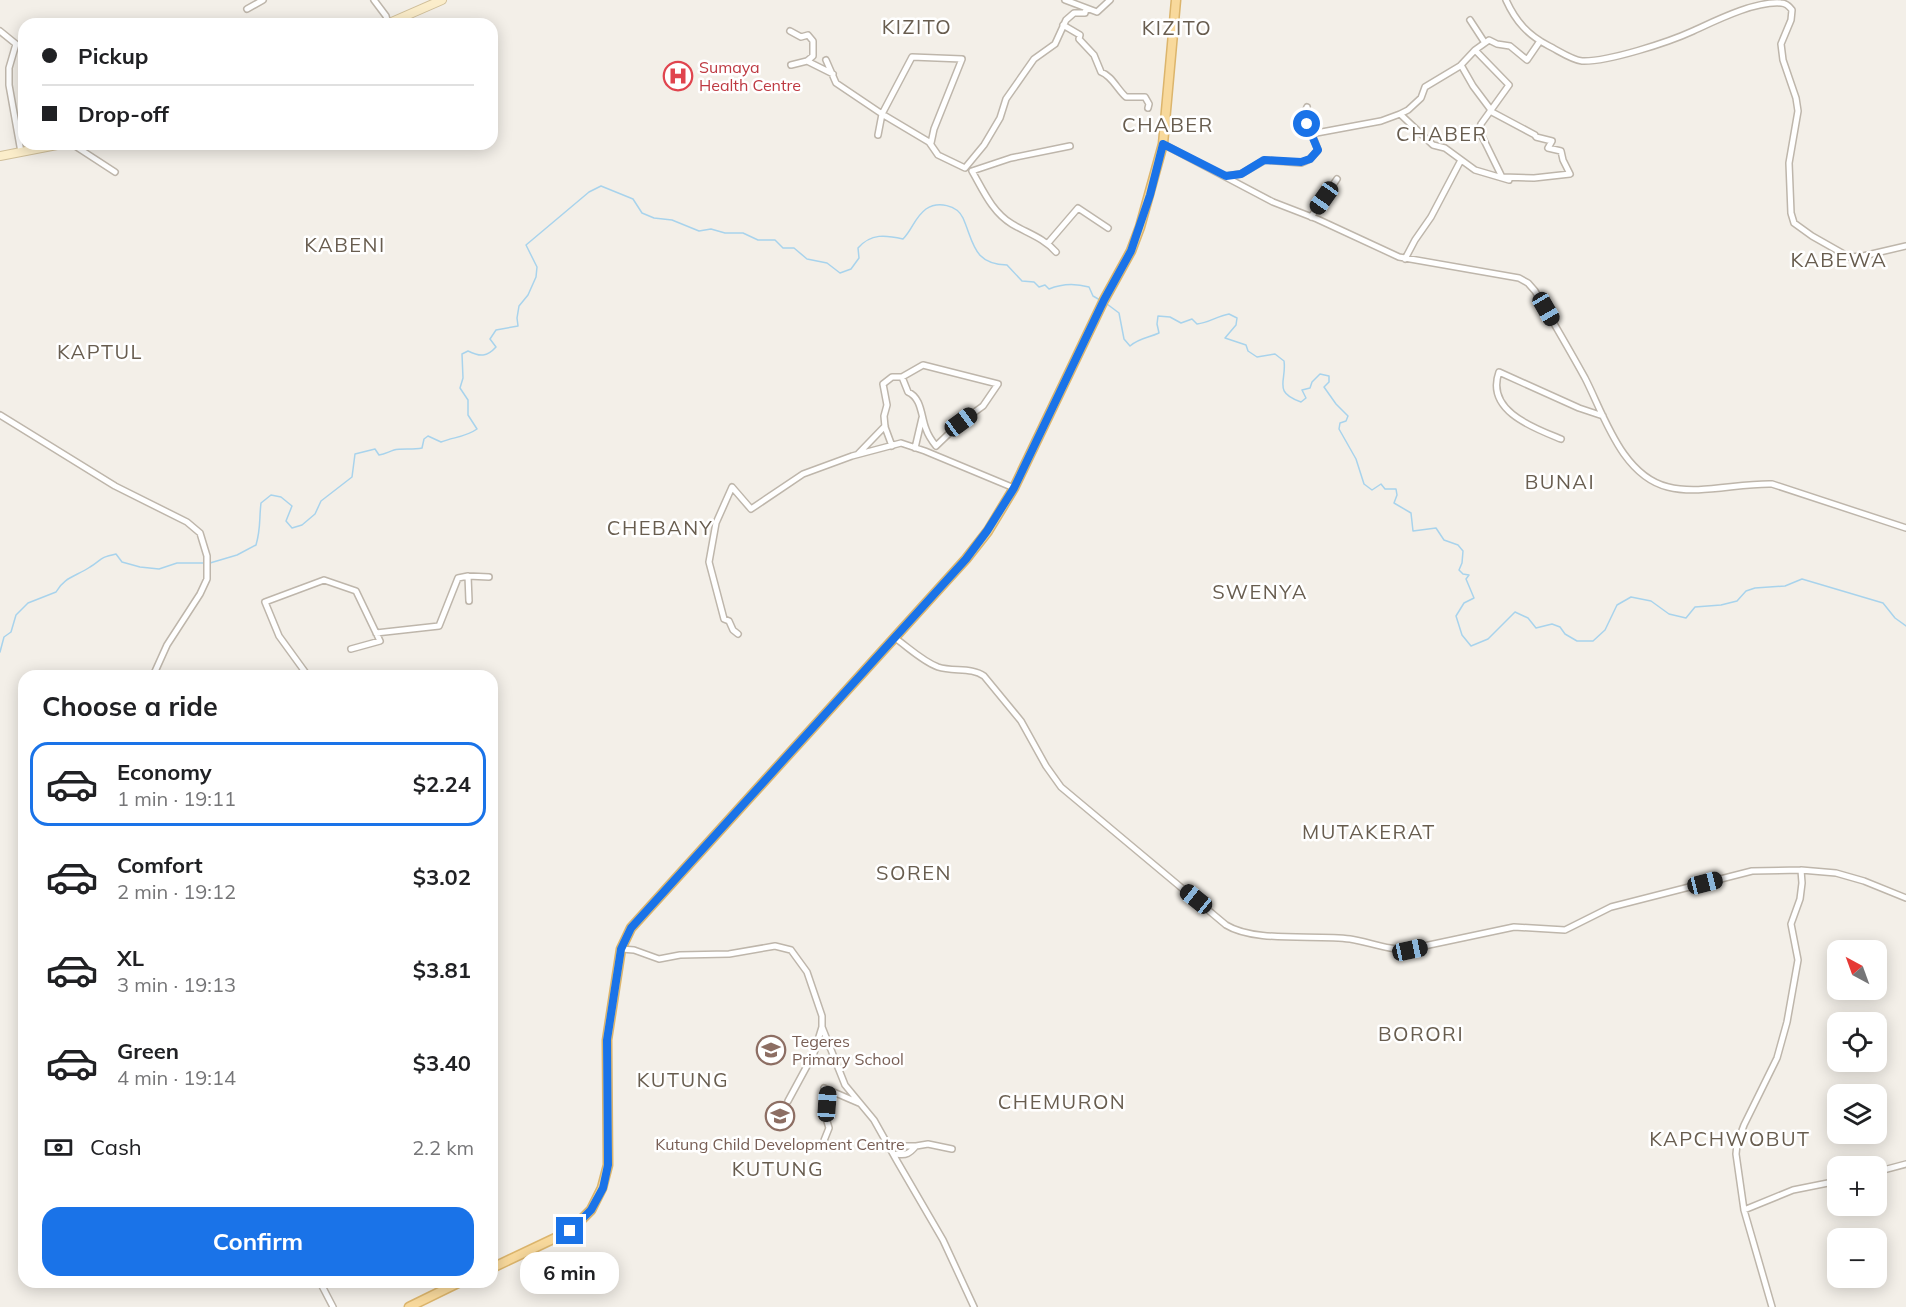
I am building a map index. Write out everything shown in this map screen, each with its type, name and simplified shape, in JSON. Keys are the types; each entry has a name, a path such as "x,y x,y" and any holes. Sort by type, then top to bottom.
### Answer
{"main road":[{"path":"498,1265 570,1231 591,1210 603,1188 608,1165 607,1040 621,949 631,928 966,559 1014,488 1103,303 1131,251 1140,227 1163,144 1176,0"},
{"path":"409,1307 448,1288"}],"street":[{"path":"247,9 262,0"},
{"path":"374,0 386,18"},
{"path":"401,18 442,0"},
{"path":"1065,0 1097,12 1110,0"},
{"path":"1506,0 1531,37 1580,61 1599,60 1690,32 1736,12 1780,3 1787,4 1792,10 1791,20 1781,44 1783,60 1798,111 1789,163 1791,213 1794,223 1849,257 1906,246"},
{"path":"965,168 984,146 1000,118 1006,99 1034,59 1055,44 1066,20 1074,13 1085,13 1086,8"},
{"path":"1470,20 1485,43"},
{"path":"1063,25 1080,35 1079,39 1094,55 1101,72 1107,74 1119,91 1126,97 1145,98 1149,104 1148,108"},
{"path":"0,31 16,44 9,68 9,85 18,135"},
{"path":"790,31 801,37 808,35 813,41 813,56 807,61 791,65"},
{"path":"1311,134 1381,121 1408,110 1421,98 1425,87 1461,65 1489,39 1497,44 1505,45 1527,60 1540,41"},
{"path":"1475,50 1509,85 1479,130 1502,177"},
{"path":"878,135 882,114 912,57 962,58 934,129 931,143"},
{"path":"826,60 836,83 931,143 938,154 972,171 991,205 1010,223 1048,243 1056,252"},
{"path":"807,61 832,74"},
{"path":"1461,65 1491,111 1535,135 1536,138 1552,141 1548,148 1561,151 1570,174 1534,178 1502,177"},
{"path":"1226,176 1241,174 1264,160 1301,162 1310,159 1318,150 1304,114 1307,107"},
{"path":"1400,114 1433,145 1444,148 1475,170 1509,180"},
{"path":"1163,144 1273,202 1391,254 1406,259 1519,278 1528,283 1567,346 1611,435 1649,479 1659,484 1685,489 1756,483 1772,484 1906,528"},
{"path":"972,171 1011,158 1070,146"},
{"path":"0,156 31,150"},
{"path":"81,150 115,172"},
{"path":"1406,259 1414,240 1431,217 1461,160"},
{"path":"1311,217 1337,179"},
{"path":"1048,243 1078,208 1108,228"},
{"path":"892,446 885,426 884,416 887,405 884,384 892,377 902,377 923,365 998,384 983,405 936,446 927,432 921,409 913,394 908,392 902,377"},
{"path":"1561,439 1522,422 1506,409 1496,388 1500,372 1579,408 1603,416"},
{"path":"0,415 115,486 187,522 200,533 207,556 208,573 200,594 167,645 156,670"},
{"path":"915,448 922,418"},
{"path":"858,454 885,426"},
{"path":"738,634 733,630 729,621 724,619 709,562 716,523 732,487 751,509 803,474 858,454 901,443 1014,488"},
{"path":"468,576 469,601"},
{"path":"376,633 440,626 458,578 489,577"},
{"path":"304,670 279,636 266,602 324,580 356,591 380,641 351,649"},
{"path":"894,638 938,667 982,674 1021,721 1046,766 1061,787 1226,925 1243,933 1337,937 1393,949 1410,950 1514,927 1565,930 1611,907 1752,872 1801,870 1836,873 1864,881 1906,898"},
{"path":"1772,1307 1744,1210 1736,1162 1737,1144 1744,1125 1778,1058 1785,1033 1798,960 1791,924 1800,899 1801,870"},
{"path":"621,949 634,950 659,959 680,955 729,954 775,946 788,948 799,958 807,972 822,1016 822,1027 814,1053 788,1101"},
{"path":"822,1027 841,1076 893,1146 910,1184"},
{"path":"823,1143 829,1128 826,1118 826,1089 860,1104 874,1120 943,1240 974,1307"},
{"path":"893,1146 928,1144 952,1149"},
{"path":"897,1154 905,1155 916,1146"},
{"path":"1887,1169 1906,1164"},
{"path":"1744,1210 1793,1190 1827,1183"},
{"path":"323,1288 333,1307"}],"waterway":[{"path":"210,563 237,555 256,545 261,503 271,495 281,497 292,506 286,521 292,528 302,525 315,514 321,501 352,477 355,454 375,449 379,455 397,449 422,448 424,439 428,436 441,442 477,429 468,415 468,400 460,388 463,378 462,354 468,351 480,355 490,353 496,347 490,339 496,330 518,326 519,306 528,295 536,277 537,267 526,245 589,192 601,186 633,199 642,213 654,218 672,220 699,231 711,229 725,233 743,233 758,240 775,240 783,248 794,248 807,259 827,263 840,273 851,269 859,258 858,248 868,240 879,236 903,239 926,209 936,205 952,207 963,218 976,251 987,261 1007,265 1022,281 1034,282 1039,287 1045,285 1049,289 1069,284 1089,287 1093,296 1100,300"},
{"path":"1107,304 1119,313 1124,339 1130,346 1159,333 1158,316 1170,317 1181,323 1192,319 1197,324 1229,314 1237,318 1236,325 1225,338 1246,345 1248,351 1257,357 1275,354 1284,361 1284,390 1292,398 1301,402 1306,398 1302,390 1310,388 1312,382 1320,374 1329,376 1329,382 1324,387 1348,416 1346,421 1340,423 1339,429 1356,459 1364,484 1372,490 1381,484 1385,489 1396,489 1397,495 1394,503 1411,513 1413,531 1436,528 1444,540 1458,545 1463,551 1459,570 1469,575 1466,579 1474,598 1464,603 1456,616 1462,635 1471,646 1488,639 1515,612 1528,618 1536,628 1552,624 1560,627 1565,634 1577,641 1593,641 1605,630 1617,605 1631,597 1651,601 1669,614 1686,618 1695,607 1737,601 1746,591 1755,588 1785,586 1802,579 1883,603 1895,618 1906,626"},
{"path":"0,652 4,637 11,632 16,615 28,603 56,592 67,580 103,558 116,554 122,562 159,569 177,563 205,563"}],"place":[{"name":"Sumaya Health Centre","path":"678,76"},
{"name":"Tegeres Primary School","path":"771,1050"},
{"name":"Kutung Child Development Centre","path":"780,1116"}],"district":[{"name":"KIZITO","path":"917,27"},
{"name":"KIZITO","path":"1177,28"},
{"name":"CHABER","path":"1168,125"},
{"name":"CHABER","path":"1442,134"},
{"name":"KABENI","path":"345,245"},
{"name":"KABEWA","path":"1839,260"},
{"name":"KAPTUL","path":"100,352"},
{"name":"BUNAI","path":"1560,482"},
{"name":"CHEBANY","path":"660,528"},
{"name":"SWENYA","path":"1260,592"},
{"name":"MUTAKERAT","path":"1369,832"},
{"name":"SOREN","path":"914,873"},
{"name":"BORORI","path":"1421,1034"},
{"name":"KUTUNG","path":"683,1080"},
{"name":"CHEMURON","path":"1062,1102"},
{"name":"KAPCHWOBUT","path":"1730,1139"},
{"name":"KUTUNG","path":"778,1169"}],"route":[{"path":"570,1231 591,1210 603,1188 608,1165 607,1040 621,949 631,928 966,559 1000,512 1014,488 1104,300 1131,251 1150,195 1163,144 1226,176 1241,174 1264,160 1301,162 1310,159 1318,150 1307,124"}]}
